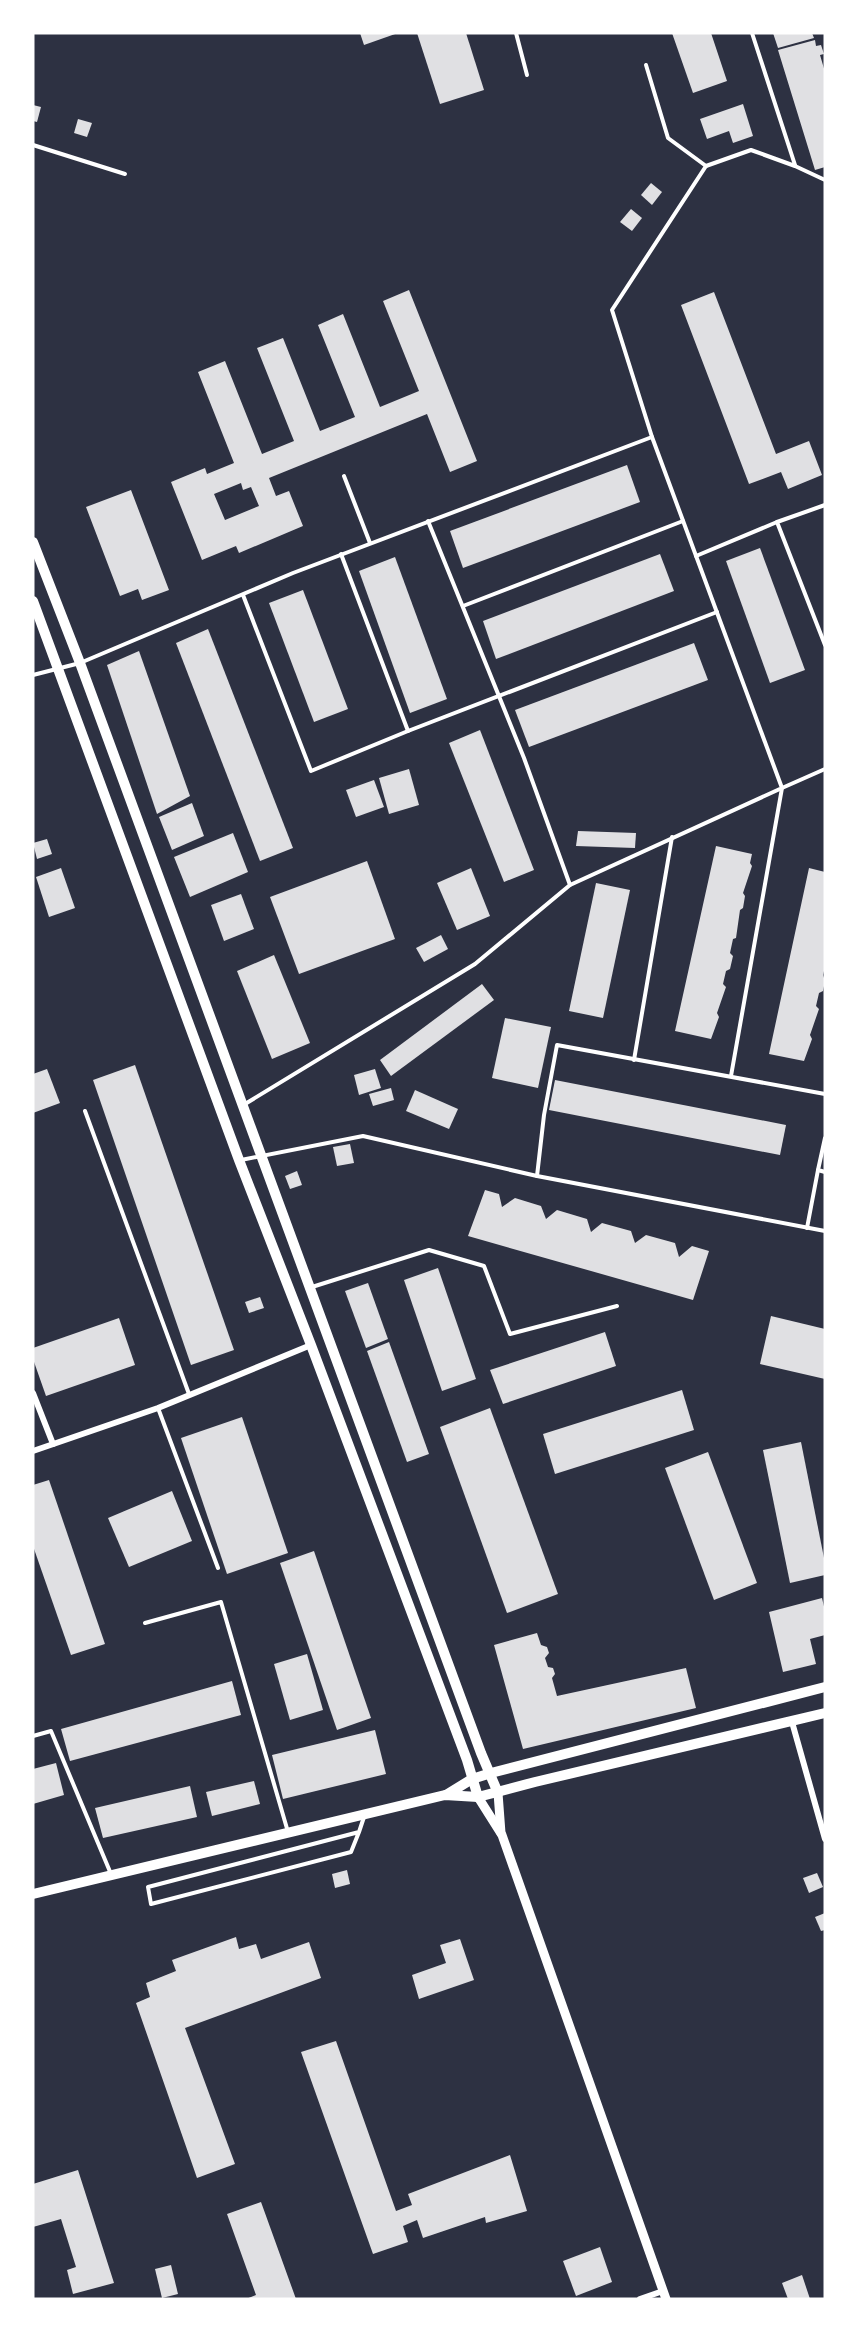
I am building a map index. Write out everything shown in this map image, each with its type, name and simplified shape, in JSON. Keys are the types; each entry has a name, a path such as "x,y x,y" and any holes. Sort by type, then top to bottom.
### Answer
{"main road":[{"path":"33,542 80,663 481,1753 498,1793"},
{"path":"33,601 56,669 239,1160 467,1760 478,1797"},
{"path":"445,1795 472,1779 491,1773 825,1687"},
{"path":"33,1894 445,1795 478,1797 498,1793 535,1782 825,1713"}],"street":[{"path":"33,1451 158,1408 311,1345"},
{"path":"33,1393 53,1444"},
{"path":"792,1722 825,1839"},
{"path":"498,1793 502,1835"},
{"path":"478,1797 502,1835 664,2295 640,2299"}],"lane":[{"path":"516,33 527,75"},
{"path":"752,33 795,166"},
{"path":"646,65 668,138 706,166"},
{"path":"33,145 125,174"},
{"path":"731,1076 782,788 652,436 612,310 706,166 751,150 825,180"},
{"path":"33,675 80,663 341,554 652,436"},
{"path":"344,476 370,543"},
{"path":"696,556 777,522 825,505"},
{"path":"428,521 498,694 570,885"},
{"path":"463,606 683,521"},
{"path":"777,522 825,645"},
{"path":"341,554 408,731"},
{"path":"243,595 311,771 498,694 717,612"},
{"path":"242,1106 475,964 570,885 825,768"},
{"path":"634,1060 672,837"},
{"path":"537,1176 544,1115 557,1045 825,1094"},
{"path":"85,1111 189,1394"},
{"path":"239,1160 363,1136 537,1176 825,1231"},
{"path":"807,1228 825,1138"},
{"path":"818,1170 825,1172"},
{"path":"309,1288 429,1250 484,1266 510,1334 617,1306"},
{"path":"158,1408 218,1568"},
{"path":"145,1623 221,1602 288,1833"},
{"path":"33,1736 51,1731 111,1875"},
{"path":"359,1832 148,1887 152,1904 351,1852 359,1832 366,1813"}],"building":[{"path":"360,33 398,33 364,45"},
{"path":"417,33 466,33 484,90 440,104"},
{"path":"672,33 711,33 727,81 693,93"},
{"path":"773,33 812,33 814,38 778,48"},
{"path":"815,40 816,46 821,45 824,54 820,55 825,72 825,167 815,170 778,50"},
{"path":"743,104 753,136 733,143 729,131 707,139 700,119"},
{"path":"33,105 41,107 37,122 33,121"},
{"path":"78,119 92,123 87,137 74,133"},
{"path":"651,183 662,192 652,205 641,195"},
{"path":"631,209 642,218 632,231 620,222"},
{"path":"409,290 477,461 450,472 427,414 269,478 276,496 289,491 303,526 239,553 236,546 202,560 171,482 205,468 207,474 234,463 198,372 225,361 262,454 294,441 257,348 283,338 320,431 355,417 318,325 343,314 380,407 419,391 383,301","holes":["241,483 243,490 251,487 259,506 225,520 214,494"]},
{"path":"714,292 776,454 809,441 822,475 788,489 781,472 749,484 681,305"},
{"path":"627,465 640,502 463,568 450,531"},
{"path":"131,490 169,590 142,600 138,589 120,596 86,507"},
{"path":"760,548 805,670 770,683 726,561"},
{"path":"660,554 674,591 496,659 483,621"},
{"path":"395,557 447,699 410,713 359,571"},
{"path":"303,590 348,709 314,722 269,603"},
{"path":"208,629 293,848 260,861 176,643"},
{"path":"694,643 708,680 529,747 515,710"},
{"path":"139,651 190,796 157,814 107,665"},
{"path":"480,730 534,870 504,882 449,743"},
{"path":"409,769 419,805 389,814 379,778"},
{"path":"374,780 384,807 356,817 346,790"},
{"path":"192,803 204,836 172,850 159,817"},
{"path":"578,831 636,833 635,848 576,846"},
{"path":"233,833 248,872 190,897 174,857"},
{"path":"47,839 52,854 37,859 33,843"},
{"path":"716,846 752,854 750,863 752,866 743,893 745,896 743,908 740,910 736,938 733,939 730,953 733,956 730,969 726,971 723,984 726,987 717,1013 719,1017 711,1039 675,1031"},
{"path":"367,861 395,939 299,974 270,897"},
{"path":"61,868 75,908 49,917 36,877"},
{"path":"471,868 490,916 457,930 437,883"},
{"path":"809,868 825,872 825,967 823,975 825,981 823,991 819,993 816,1006 819,1009 804,1061 769,1054"},
{"path":"596,883 630,890 603,1018 569,1011"},
{"path":"241,894 254,929 224,941 211,905"},
{"path":"441,935 448,949 424,962 416,948"},
{"path":"274,955 310,1043 272,1059 237,971"},
{"path":"482,984 494,1000 391,1076 380,1060"},
{"path":"505,1018 551,1027 538,1088 492,1078"},
{"path":"135,1065 234,1350 191,1365 93,1080"},
{"path":"47,1069 60,1103 33,1113 33,1074"},
{"path":"375,1069 381,1088 359,1095 354,1075"},
{"path":"555,1080 786,1125 780,1155 549,1110"},
{"path":"391,1088 394,1100 373,1106 369,1094"},
{"path":"415,1090 458,1109 449,1129 406,1111"},
{"path":"350,1144 354,1163 337,1166 333,1147"},
{"path":"297,1171 302,1185 290,1189 285,1176"},
{"path":"485,1190 499,1194 502,1207 515,1198 541,1206 546,1219 557,1210 587,1219 591,1232 602,1223 631,1231 635,1243 646,1235 675,1243 679,1257 692,1246 709,1251 693,1300 468,1236"},
{"path":"438,1268 476,1379 442,1391 404,1280"},
{"path":"368,1283 388,1339 366,1348 345,1291"},
{"path":"260,1297 264,1308 249,1313 245,1302"},
{"path":"771,1316 825,1329 825,1379 760,1364"},
{"path":"119,1318 135,1365 46,1396 33,1359 33,1348"},
{"path":"605,1332 616,1366 503,1404 490,1370"},
{"path":"389,1342 429,1454 407,1462 367,1351"},
{"path":"682,1390 694,1430 555,1474 543,1434"},
{"path":"490,1408 558,1594 507,1613 440,1427"},
{"path":"242,1417 288,1553 227,1574 181,1438"},
{"path":"801,1442 825,1563 825,1575 790,1583 763,1450"},
{"path":"708,1452 757,1583 714,1600 665,1468"},
{"path":"49,1480 105,1644 71,1655 33,1546 33,1485"},
{"path":"172,1491 192,1541 129,1567 108,1518"},
{"path":"314,1551 371,1718 337,1730 280,1563"},
{"path":"822,1598 825,1611 825,1635 810,1639 816,1664 783,1672 769,1612"},
{"path":"537,1633 541,1645 547,1647 549,1653 545,1658 548,1667 553,1668 555,1674 552,1678 557,1696 686,1668 696,1708 523,1749 494,1645"},
{"path":"307,1654 323,1710 290,1720 274,1664"},
{"path":"232,1681 241,1715 70,1761 61,1729"},
{"path":"375,1730 386,1774 283,1799 272,1755"},
{"path":"56,1763 64,1795 33,1804 33,1769"},
{"path":"254,1781 260,1804 212,1816 206,1792"},
{"path":"190,1786 197,1817 103,1838 95,1808"},
{"path":"347,1870 350,1884 335,1888 332,1874"},
{"path":"817,1873 823,1887 809,1893 803,1878"},
{"path":"825,1913 825,1930 821,1931 815,1917"},
{"path":"236,1937 239,1949 256,1944 261,1959 309,1942 321,1978 185,2028 235,2164 197,2178 136,2003 150,1997 146,1983 176,1971 172,1960"},
{"path":"460,1939 474,1980 419,1999 412,1975 446,1963 440,1945"},
{"path":"336,2041 396,2211 412,2205 408,2194 510,2155 527,2211 486,2223 485,2217 423,2238 417,2220 403,2226 408,2242 373,2254 301,2052"},
{"path":"78,2170 114,2283 73,2294 67,2270 76,2267 61,2219 33,2227 33,2184"},
{"path":"261,2202 296,2299 246,2299 256,2295 227,2214"},
{"path":"600,2247 612,2282 576,2296 563,2261"},
{"path":"171,2265 178,2294 162,2298 155,2269"},
{"path":"802,2275 810,2299 788,2299 782,2283"}]}
